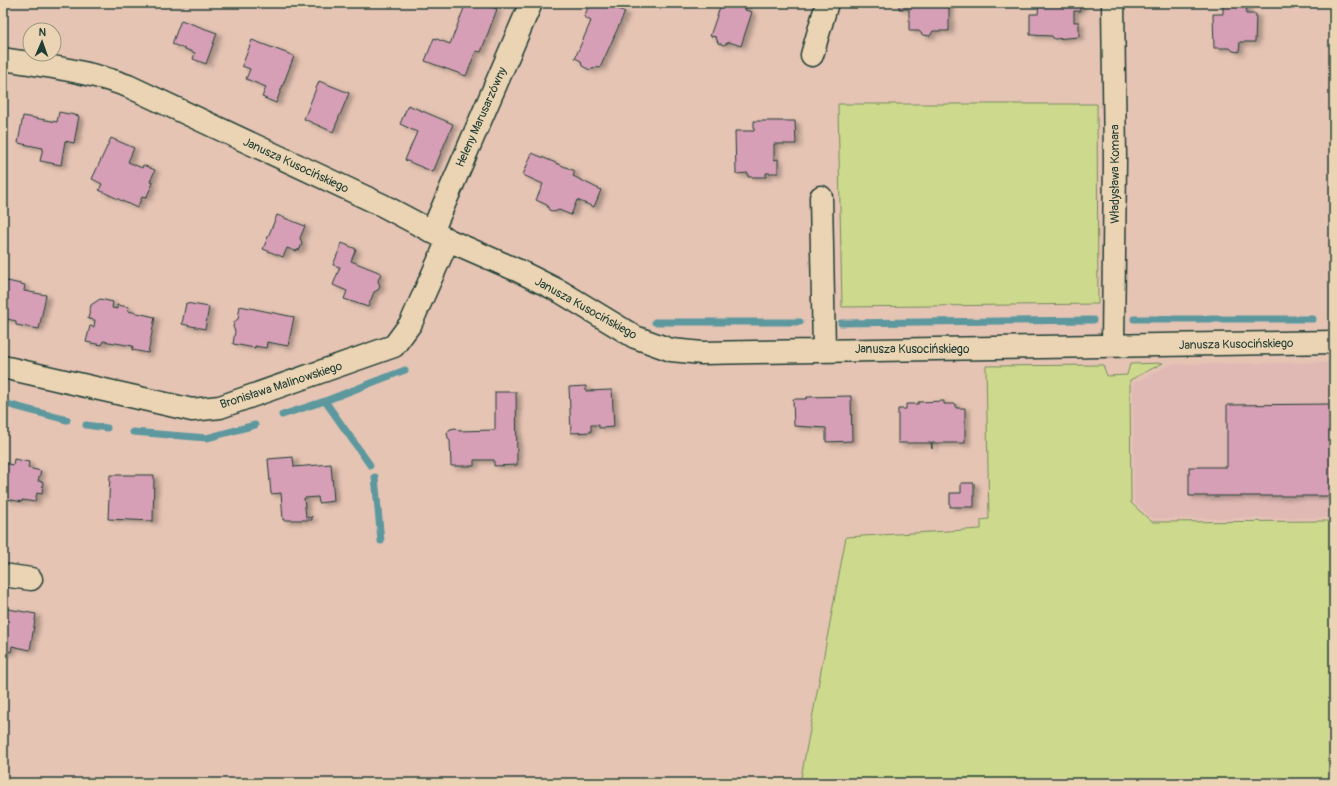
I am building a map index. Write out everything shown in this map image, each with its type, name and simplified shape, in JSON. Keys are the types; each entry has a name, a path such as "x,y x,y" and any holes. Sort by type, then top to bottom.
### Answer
{"street":[{"name":"Heleny Marusarzówny","path":"440,236 531,3"},
{"path":"812,55 827,3"},
{"name":"Władysława Komara","path":"1113,3 1115,160 1113,345"},
{"name":"Janusza Kusocińskiego","path":"3,60 74,70 101,76 128,86 382,206 440,236 519,271 554,289 635,337 671,350 702,353 1334,342"},
{"path":"821,197 824,350"},
{"name":"Bronisława Malinowskiego","path":"3,367 192,410 220,406 394,346 411,323 440,236"},
{"path":"3,575 31,579"}],"shaded area":[{"path":"1334,362 1334,518 1153,519 1134,502 1133,383 1171,364"}],"green space":[{"path":"838,104 1097,104 1098,304 842,307"},
{"path":"1163,363 1130,380 1131,503 1152,522 1334,521 1334,783 800,783 846,537 981,529 981,520 989,519 986,366 1103,365 1107,376 1127,375 1130,364"}],"building":[{"path":"466,3 480,3 497,9 481,52 476,51 466,76 425,61 434,38 450,44"},
{"path":"590,3 604,3 625,12 600,68 597,67 590,70 582,66 581,61 575,58 591,21 584,17"},
{"path":"718,3 747,3 745,10 752,12 741,46 729,42 724,45 718,43 716,37 710,36 721,4"},
{"path":"899,3 949,3 949,31 933,31 930,36 923,35 919,31 909,31 909,9 899,9"},
{"path":"1039,3 1080,3 1080,11 1074,11 1074,22 1079,22 1079,37 1054,39 1052,36 1030,35 1030,14 1038,14"},
{"path":"1223,3 1247,3 1246,14 1256,14 1255,42 1240,42 1239,52 1233,51 1230,48 1214,48 1213,14 1223,14"},
{"path":"181,20 217,33 206,64 193,59 195,53 172,44"},
{"path":"252,40 294,56 276,103 262,97 266,87 246,79 250,69 242,66"},
{"path":"319,81 349,93 333,132 304,119"},
{"path":"408,105 453,124 433,172 405,160 417,132 400,124"},
{"path":"59,112 79,116 74,143 65,141 61,165 40,161 43,148 18,143 23,116 57,122"},
{"path":"754,121 795,121 796,144 774,144 774,160 778,159 778,173 766,173 766,177 748,177 748,173 736,174 735,131 754,131"},
{"path":"111,138 134,148 128,162 142,168 143,165 155,170 150,182 153,183 146,198 142,197 137,208 99,190 102,184 92,179"},
{"path":"532,153 575,171 573,176 601,190 594,207 577,200 571,215 559,210 554,212 549,210 547,205 536,200 543,184 523,175"},
{"path":"277,215 305,226 300,238 302,243 300,249 295,251 287,248 283,257 263,249"},
{"path":"342,243 356,249 351,261 381,273 378,281 380,286 378,290 374,292 368,307 344,299 347,291 333,285 340,267 333,265"},
{"path":"3,280 25,285 24,291 46,295 39,329 16,325 16,321 3,318"},
{"path":"100,299 113,302 112,308 117,309 117,305 129,307 128,311 155,317 148,353 132,350 133,346 103,341 102,345 86,342 90,326 94,327 95,320 88,319 91,305"},
{"path":"186,303 209,307 205,329 182,324"},
{"path":"240,306 294,317 288,346 267,342 266,348 255,346 255,348 233,344 235,331 233,327 234,322 238,319"},
{"path":"586,386 586,391 612,390 614,427 599,428 599,425 591,425 591,432 571,433 569,387"},
{"path":"495,392 516,392 517,465 494,466 494,460 474,460 474,466 451,466 450,441 447,433 450,429 456,428 459,431 495,430"},
{"path":"851,396 852,441 826,442 826,428 794,426 793,399 806,399 807,397"},
{"path":"944,401 944,404 956,404 956,408 965,408 965,443 932,443 932,449 931,443 898,443 898,409 906,409 906,404"},
{"path":"1334,404 1334,496 1189,496 1189,467 1227,467 1227,405"},
{"path":"293,457 294,467 331,464 334,501 319,503 318,497 304,498 306,517 310,518 312,516 312,520 283,520 281,493 271,494 268,459"},
{"path":"14,459 29,462 28,468 41,471 38,481 43,482 42,494 37,493 35,502 22,500 22,502 7,499 8,497 3,496 3,463 13,465"},
{"path":"110,475 154,475 153,521 108,519"},
{"path":"961,483 974,483 974,507 950,507 950,493 961,493"},
{"path":"3,608 36,614 30,650 12,646 11,652 8,651 3,655"}],"waterway":[{"path":"1134,319 1313,319"},
{"path":"841,323 1093,320"},
{"path":"655,322 800,322"},
{"path":"282,415 325,401 405,370"},
{"path":"325,401 370,465"},
{"path":"3,403 67,420"},
{"path":"86,425 107,428"},
{"path":"133,432 207,438 255,425"},
{"path":"375,477 381,541"}]}
